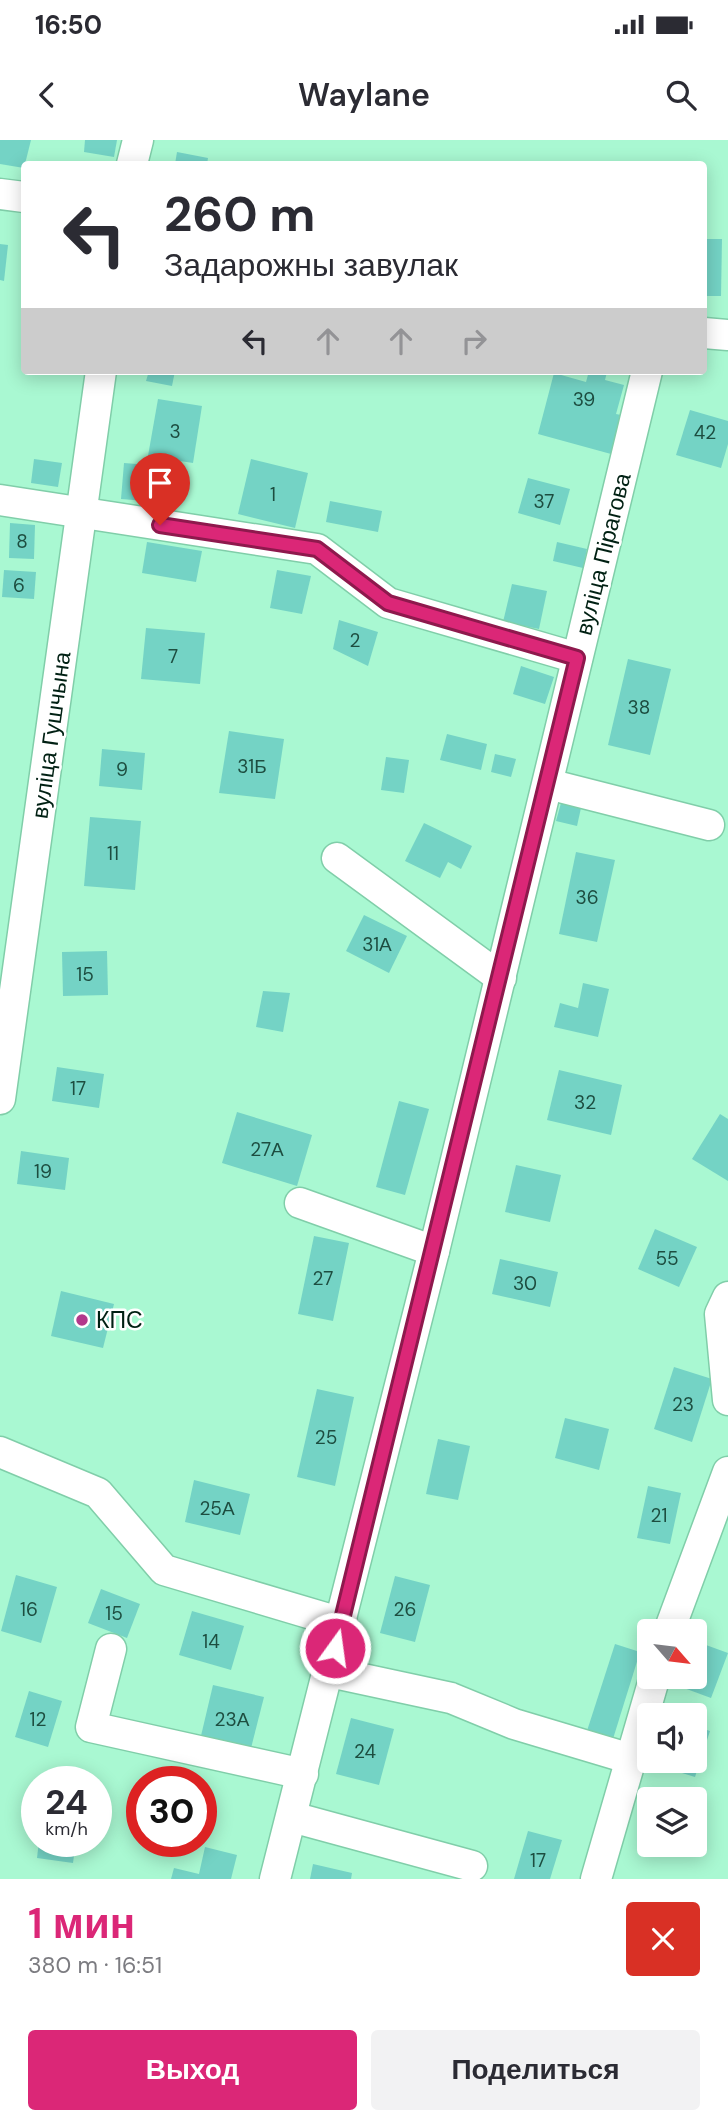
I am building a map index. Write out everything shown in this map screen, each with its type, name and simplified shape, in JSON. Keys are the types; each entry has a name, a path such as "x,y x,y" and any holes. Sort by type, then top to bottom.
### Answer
{"street":[{"path":"133,161 138,140"},
{"path":"0,194 21,197"},
{"path":"707,332 728,335"},
{"name":"вуліца Гушчына","path":"0,1100 100,375"},
{"name":"вуліца Пірагова","path":"275,1879 330,1672 434,1251 646,375"},
{"path":"0,500 317,549 388,603 577,658"},
{"path":"548,784 709,825"},
{"path":"337,858 500,978"},
{"path":"300,1203 434,1251"},
{"path":"728,1297 720,1314 728,1400"},
{"path":"0,1452 98,1493 164,1570 342,1623"},
{"path":"674,1619 728,1472"},
{"path":"111,1649 91,1727 303,1774"},
{"path":"330,1672 451,1698 514,1724 631,1759"},
{"path":"596,1879 651,1689"},
{"path":"292,1816 472,1866"}],"building":[{"path":"0,140 31,140 26,161 21,161 21,168 0,164"},
{"path":"85,140 117,140 114,157 84,152"},
{"path":"177,152 208,158 208,161 176,161"},
{"path":"707,239 722,239 721,296 707,296"},
{"path":"0,244 8,245 4,281 0,280"},
{"path":"148,375 174,375 172,386 146,381"},
{"path":"553,375 586,382 588,375 606,375 605,380 624,385 616,414 621,415 611,454 538,434"},
{"path":"158,399 202,406 193,463 148,456"},
{"path":"690,410 728,421 728,444 721,468 676,455"},
{"path":"34,459 62,463 58,487 31,483"},
{"path":"251,459 308,473 295,528 238,514"},
{"path":"124,463 149,465 146,501 121,499"},
{"path":"528,478 570,489 560,525 518,513"},
{"path":"330,501 382,511 378,532 326,522"},
{"path":"10,523 35,525 34,559 9,558"},
{"path":"147,542 202,551 196,582 142,573"},
{"path":"557,542 587,549 583,568 553,561"},
{"path":"4,570 36,572 34,599 2,597"},
{"path":"277,570 311,576 302,614 270,608"},
{"path":"512,584 547,591 539,629 503,622"},
{"path":"339,620 378,632 368,666 333,649"},
{"path":"146,628 205,633 200,684 141,679"},
{"path":"628,659 671,669 650,755 608,745"},
{"path":"521,666 554,677 545,704 513,694"},
{"path":"229,731 284,739 275,799 219,793"},
{"path":"447,734 487,744 481,770 440,760"},
{"path":"102,749 145,753 142,790 99,786"},
{"path":"495,754 516,759 511,777 491,772"},
{"path":"386,757 409,760 404,793 381,790"},
{"path":"561,803 581,808 577,826 556,821"},
{"path":"90,817 141,821 135,890 84,886"},
{"path":"424,823 472,846 461,869 448,862 440,878 405,861"},
{"path":"576,852 615,860 597,942 559,934"},
{"path":"364,915 407,936 389,973 346,951"},
{"path":"107,951 108,995 63,996 62,952"},
{"path":"583,983 609,989 598,1037 554,1027 560,1003 578,1008"},
{"path":"263,991 290,993 283,1032 256,1027"},
{"path":"57,1067 104,1074 99,1108 52,1101"},
{"path":"559,1070 622,1085 611,1135 547,1120"},
{"path":"399,1101 429,1109 405,1195 376,1187"},
{"path":"237,1112 312,1135 297,1186 222,1163"},
{"path":"720,1114 728,1119 728,1181 692,1159"},
{"path":"21,1151 69,1158 65,1190 17,1184"},
{"path":"516,1165 561,1175 550,1222 505,1212"},
{"path":"655,1229 697,1247 679,1287 638,1269"},
{"path":"314,1236 349,1243 333,1321 298,1314"},
{"path":"500,1259 558,1272 550,1307 492,1294"},
{"name":"КПС","path":"61,1291 114,1304 103,1348 51,1336"},
{"path":"674,1367 712,1379 692,1442 654,1429"},
{"path":"317,1389 354,1397 335,1486 297,1477"},
{"path":"565,1418 609,1429 599,1470 555,1458"},
{"path":"438,1439 470,1446 458,1500 426,1494"},
{"path":"194,1480 250,1494 240,1535 185,1522"},
{"path":"648,1486 681,1493 670,1544 637,1538"},
{"path":"16,1575 57,1587 41,1643 1,1631"},
{"path":"395,1576 430,1585 415,1642 380,1633"},
{"path":"101,1589 140,1604 127,1638 88,1623"},
{"path":"192,1611 244,1626 231,1670 179,1655"},
{"path":"615,1644 637,1651 637,1662 612,1742 586,1734"},
{"path":"707,1645 728,1653 711,1698 687,1689 707,1689"},
{"path":"213,1685 264,1697 250,1752 200,1740"},
{"path":"29,1691 62,1701 48,1747 15,1737"},
{"path":"351,1718 394,1729 379,1785 336,1774"},
{"path":"528,1831 562,1840 550,1879 514,1879"},
{"path":"217,1850 237,1855 231,1879 171,1879 174,1868 199,1874 203,1857 217,1857"},
{"path":"37,1857 74,1857 73,1863"},
{"path":"313,1864 352,1873 351,1879 310,1879"}],"place":[{"name":"КПС","path":"82,1320"}],"route":[{"path":"160,525 317,549 388,603 577,658 335,1648"}]}
